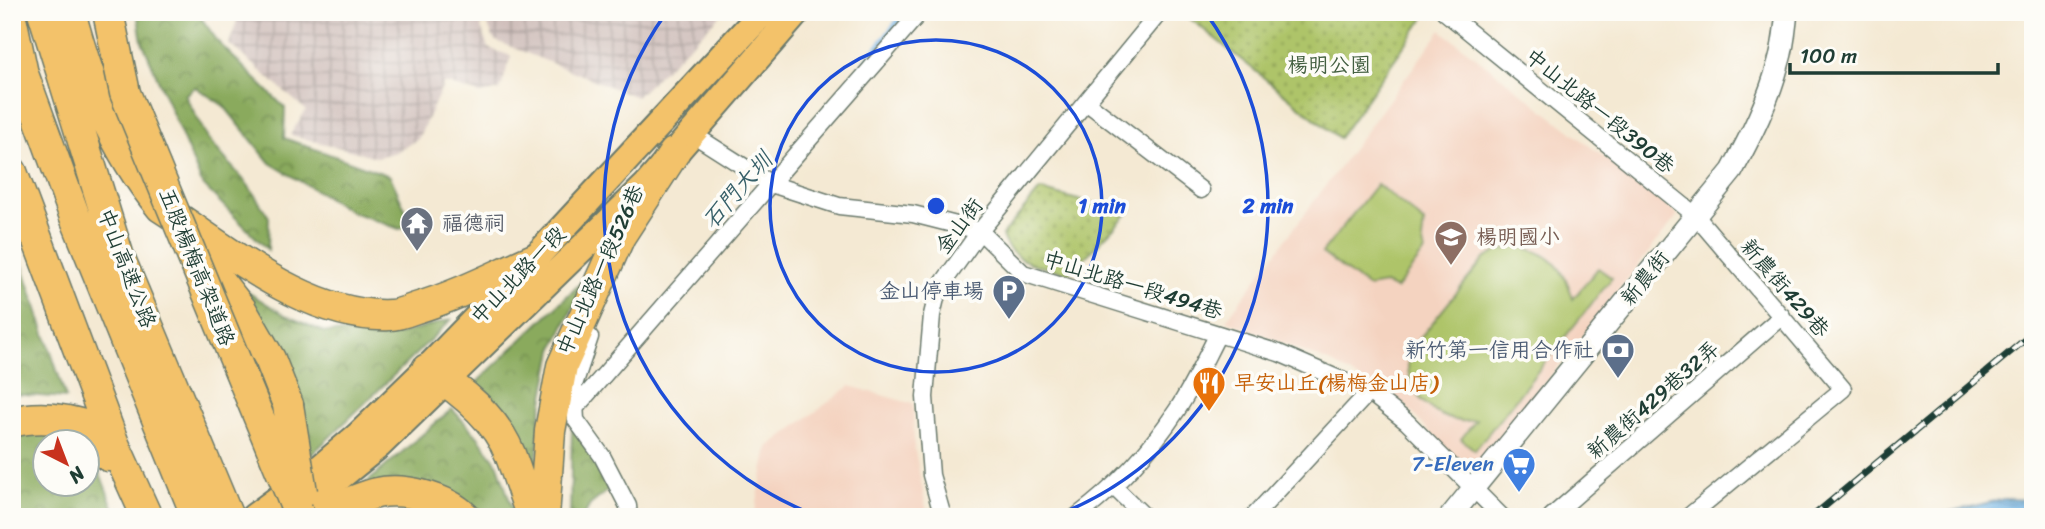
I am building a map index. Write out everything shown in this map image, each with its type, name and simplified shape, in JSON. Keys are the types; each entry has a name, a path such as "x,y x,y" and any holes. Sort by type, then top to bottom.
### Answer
{"highway":[{"name":"中山高速公路","path":"44,12 118,254 216,512"},
{"path":"70,12 86,72 122,154 241,309 270,359 288,405 302,489 301,517"},
{"name":"五股楊梅高架道路","path":"108,12 125,93 301,517"},
{"name":"中山高速公路","path":"12,22 23,74 75,217 216,512"},
{"path":"544,517 549,440 562,366 620,236 683,143"},
{"path":"12,172 114,444 147,517"},
{"path":"161,207 281,286 325,304 358,313 392,315 441,301 534,259"},
{"path":"437,375 486,415 509,452 532,517"},
{"path":"12,422 22,419 67,419 96,429 131,517"},
{"path":"315,517 379,493 421,494 458,510 465,517"}],"main road":[{"name":"中山北路一段","path":"290,517 379,445 534,259 763,12"},
{"name":"中山北路一段","path":"254,517 437,375 647,185 797,12"}],"street":[{"path":"577,406 766,181 919,12"},
{"name":"金山街","path":"943,517 931,475 925,397 932,315 938,290 980,231 1160,12"},
{"name":"中山北路一段390巷","path":"1446,12 1695,215"},
{"name":"新農街","path":"1450,517 1732,171 1753,132 1780,58 1787,12"},
{"path":"1086,102 1201,190"},
{"path":"683,143 766,181 839,206 913,214 980,231"},
{"name":"中山北路一段526巷","path":"629,517 628,506 602,456 576,420 575,385 586,346 621,265 683,143"},
{"name":"新農街429巷","path":"1688,517 1843,389 1695,215"},
{"name":"中山北路一段494巷","path":"980,231 1023,273 1279,353 1369,392 1408,422 1502,517"},
{"name":"新農街429巷32弄","path":"1550,517 1782,316"},
{"path":"1076,517 1114,487 1177,410 1218,334"},
{"path":"1253,517 1369,392"},
{"path":"1114,487 1145,517"}],"shaded area":[{"path":"240,12 485,12 481,27 488,48 511,56 500,90 480,94 444,83 418,139 396,152 377,157 290,135 306,110 229,44"},
{"path":"487,12 724,12 636,97 494,40 485,18"},
{"name":"楊明國小","path":"1441,30 1678,215 1470,477 1407,407 1334,364 1226,320"},
{"path":"850,386 913,404 914,446 928,517 754,517 768,447"}],"green space":[{"path":"137,12 197,12 219,43 285,108 284,138 390,176 413,226 399,229 350,211 270,163 224,106 195,87 185,95 208,139 248,185 269,217 268,250 202,184 142,41"},
{"name":"楊明公園","path":"1182,12 1428,12 1339,138"},
{"path":"1377,184 1424,222 1422,240 1425,251 1396,289 1385,284 1368,287 1322,253"},
{"path":"1040,190 1131,210 1070,273 1050,269 1020,258 1012,252 1002,235"},
{"path":"12,233 66,398 12,394"},
{"path":"1517,247 1538,252 1554,262 1565,278 1573,299 1598,268 1612,278 1475,450 1461,439 1476,420 1447,418 1426,405 1412,385 1408,361 1411,349 1484,259 1500,250"},
{"path":"587,277 553,350 540,417 534,497 472,387"},
{"path":"238,286 285,315 324,332 397,335 452,319 306,460"},
{"path":"452,409 478,437 498,465 515,517 481,517 473,508 357,491"},
{"path":"572,428 599,465 610,489 590,505 583,517 570,517"},
{"path":"12,431 32,431 32,498 102,498 102,479 117,517 12,517"}],"water":[{"path":"2004,499 2033,500 2033,517 1927,517"}],"waterway":[{"name":"石門大圳","path":"861,68 905,12"}],"railway":[{"path":"1812,517 2033,333"}],"place":[{"name":"福德祠","path":"417,253"},
{"name":"楊明國小","path":"1451,267"},
{"name":"金山停車場","path":"1009,321"},
{"name":"新竹第一信用合作社","path":"1618,380"},
{"name":"早安山丘(楊梅金山店)","path":"1209,413"},
{"name":"7-Eleven","path":"1519,494"}]}
